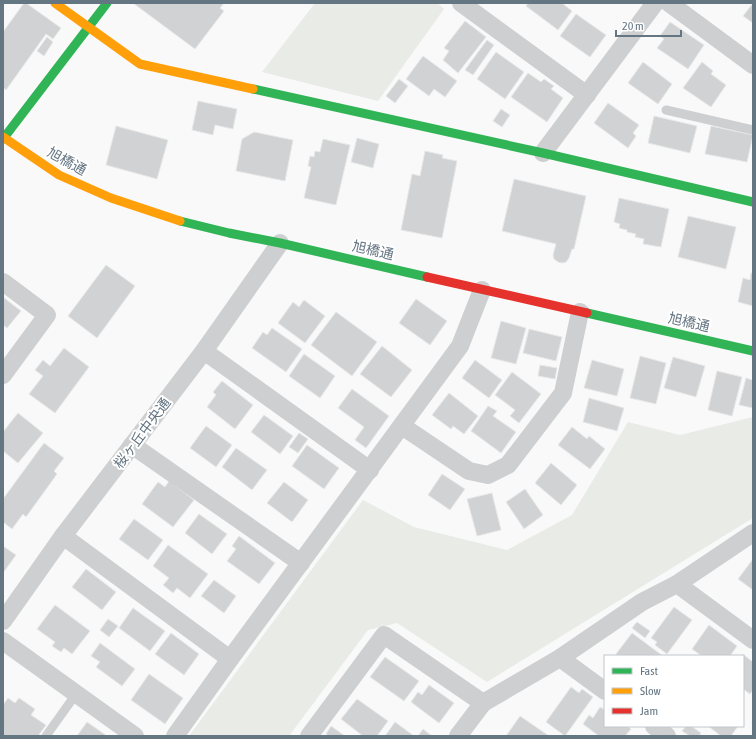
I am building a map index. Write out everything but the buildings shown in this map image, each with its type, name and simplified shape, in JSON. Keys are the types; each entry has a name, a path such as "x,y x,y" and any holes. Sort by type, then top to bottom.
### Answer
{"street":[{"path":"55,3 140,64 543,153 753,202"},
{"path":"3,138 107,3"},
{"path":"461,3 587,95"},
{"path":"543,153 655,3"},
{"path":"669,3 753,65"},
{"name":"旭橋通","path":"3,138 59,175 111,198 173,219 229,233 280,243 753,351"},
{"name":"桜ヶ丘中央通","path":"3,621 64,536 204,351 280,243"},
{"path":"3,282 47,315 3,374"},
{"path":"175,736 460,346 482,290"},
{"path":"402,426 469,471 488,476 508,465 563,393 580,312"},
{"path":"204,351 370,470"},
{"path":"132,445 301,563"},
{"path":"458,736 483,703 560,658 642,602 677,584 753,533"},
{"path":"64,536 230,659"},
{"path":"677,584 753,640"},
{"path":"308,736 384,635 483,703"},
{"path":"3,641 135,736"},
{"path":"560,658 604,690"},
{"path":"655,727 667,736"}],"lane":[{"path":"666,110 753,130"},
{"path":"46,736 76,694"}],"shaded area":[{"path":"315,3 437,3 444,9 378,101 262,72"},
{"path":"753,417 753,518 487,682 397,623 368,630 289,736 189,736 363,500 414,527 507,550 572,515 628,422 680,435"}],"traffic: fast":[{"path":"3,139 107,3"},
{"path":"253,89 543,153 753,202"},
{"path":"180,221 427,277"},
{"path":"587,313 753,351"}],"traffic: slow":[{"path":"55,3 140,64 253,89"},
{"path":"3,137 59,175 111,198 180,221"}],"traffic: jam":[{"path":"427,277 587,313"}]}
